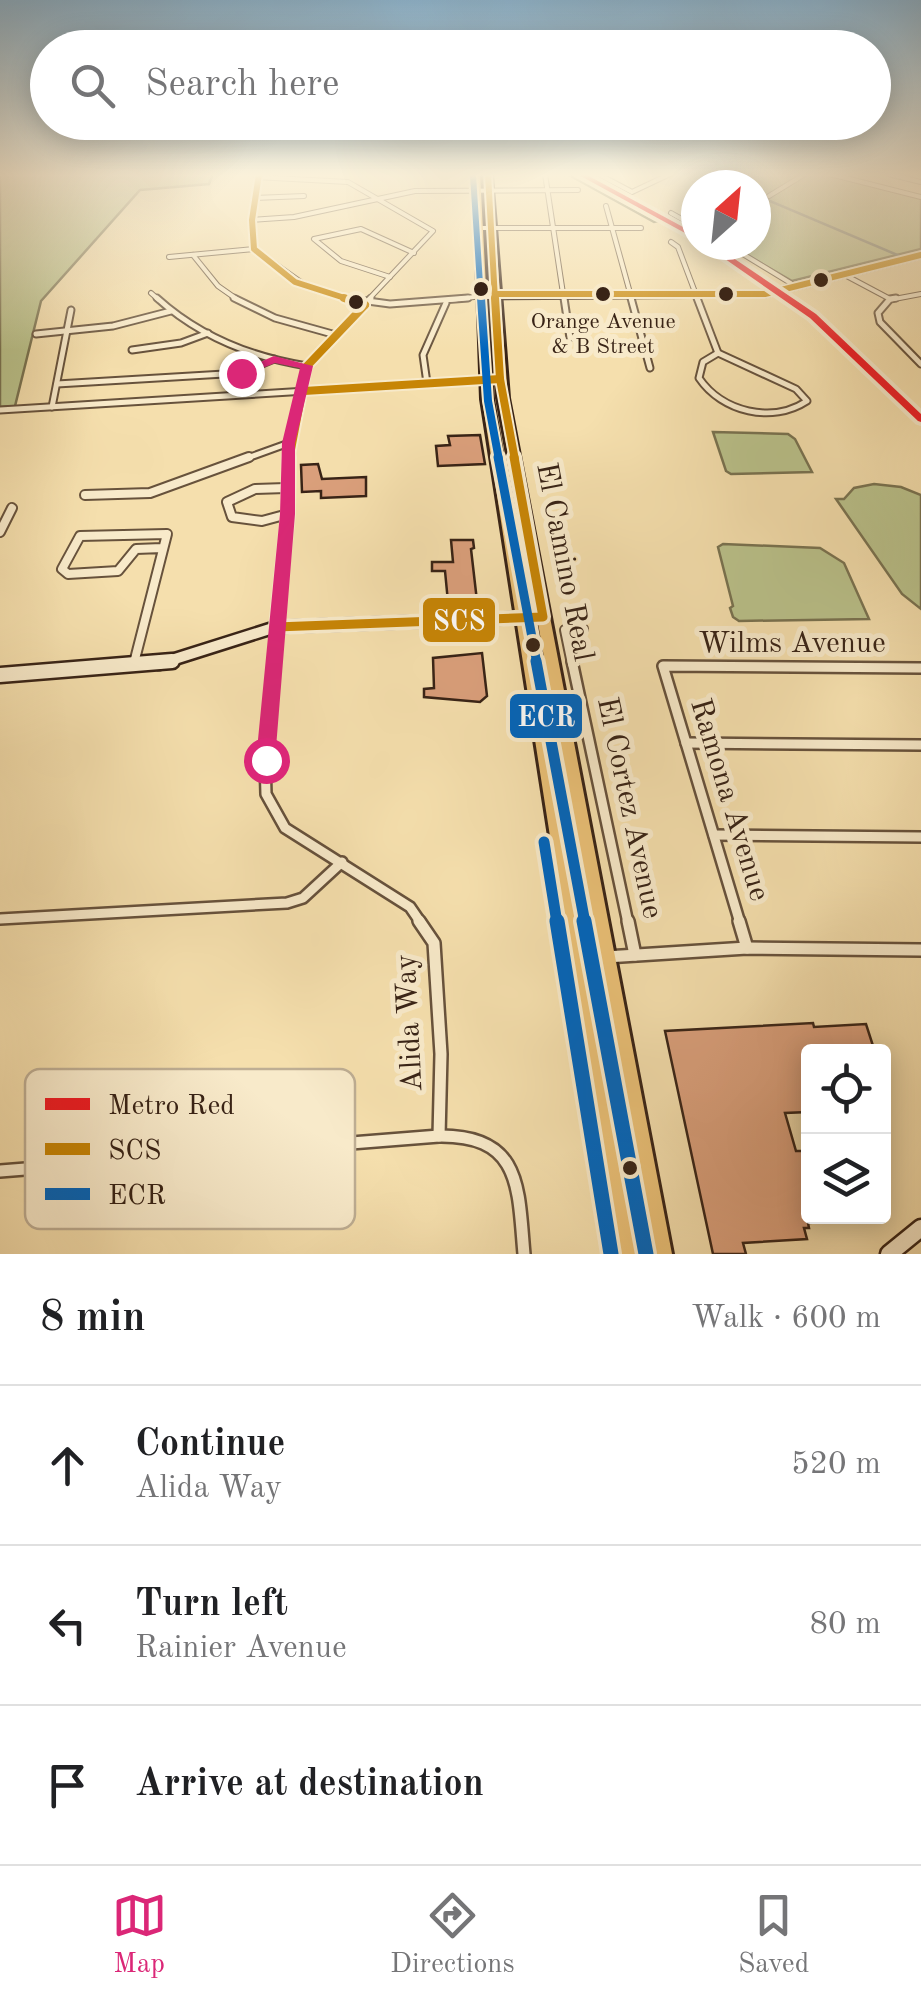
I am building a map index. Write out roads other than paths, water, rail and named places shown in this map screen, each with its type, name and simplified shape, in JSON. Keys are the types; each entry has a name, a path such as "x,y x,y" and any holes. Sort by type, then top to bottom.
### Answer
{"main road":[{"name":"El Camino Real","path":"481,233 485,380 606,957 662,1254"},
{"name":"El Camino Real","path":"493,233 500,379 626,1254"}],"street":[{"path":"253,233 254,249"},
{"path":"343,233 314,238 341,261 390,278"},
{"path":"369,233 414,253"},
{"path":"150,293 208,334 274,359 307,366 431,233"},
{"path":"554,233 570,338"},
{"path":"613,233 650,368"},
{"path":"671,242 678,247 718,353 796,389 808,401 788,411 750,410 714,398 699,378 704,362 718,353"},
{"path":"170,257 254,249 295,282 365,304 446,302 496,294 765,294 914,257"},
{"path":"193,255 213,281 254,308 336,335"},
{"path":"753,260 798,287"},
{"path":"843,274 890,299"},
{"path":"921,294 890,299 880,306 880,322 921,364"},
{"path":"427,382 423,355 446,302"},
{"path":"52,407 71,310"},
{"path":"36,334 129,324 171,311"},
{"path":"132,350 181,343 208,334"},
{"path":"57,384 228,374 252,370 274,359"},
{"name":"Alida Way","path":"307,366 289,443 288,514 276,628 266,794 285,828 410,907 434,943 441,1054 439,1136"},
{"path":"0,410 500,379"},
{"path":"85,495 150,492 289,443"},
{"path":"286,488 241,492 227,502 227,510 232,518 247,522 288,514"},
{"path":"0,532 12,508"},
{"path":"133,668 167,534 80,536 74,541 62,571 115,572 124,568 136,550 162,548"},
{"path":"0,675 166,663 276,628 533,617"},
{"name":"El Cortez Avenue","path":"582,629 565,630 634,955"},
{"name":"Wilms Avenue","path":"663,666 921,668"},
{"name":"Ramona Avenue","path":"663,666 747,948"},
{"path":"686,743 921,746"},
{"path":"714,835 921,837"},
{"path":"0,919 287,903 303,898 342,862"},
{"path":"606,957 747,948 921,950"},
{"path":"355,1143 476,1137 498,1152 517,1184 524,1254"},
{"path":"0,1170 25,1168"},
{"path":"889,1254 921,1228"}],"waterway":[{"path":"844,233 902,257"}],"metro line":[{"name":"Red","path":"731,260 813,316 921,419"}],"place":[{"name":"Orange Avenue & B Street","path":"603,294"}]}
